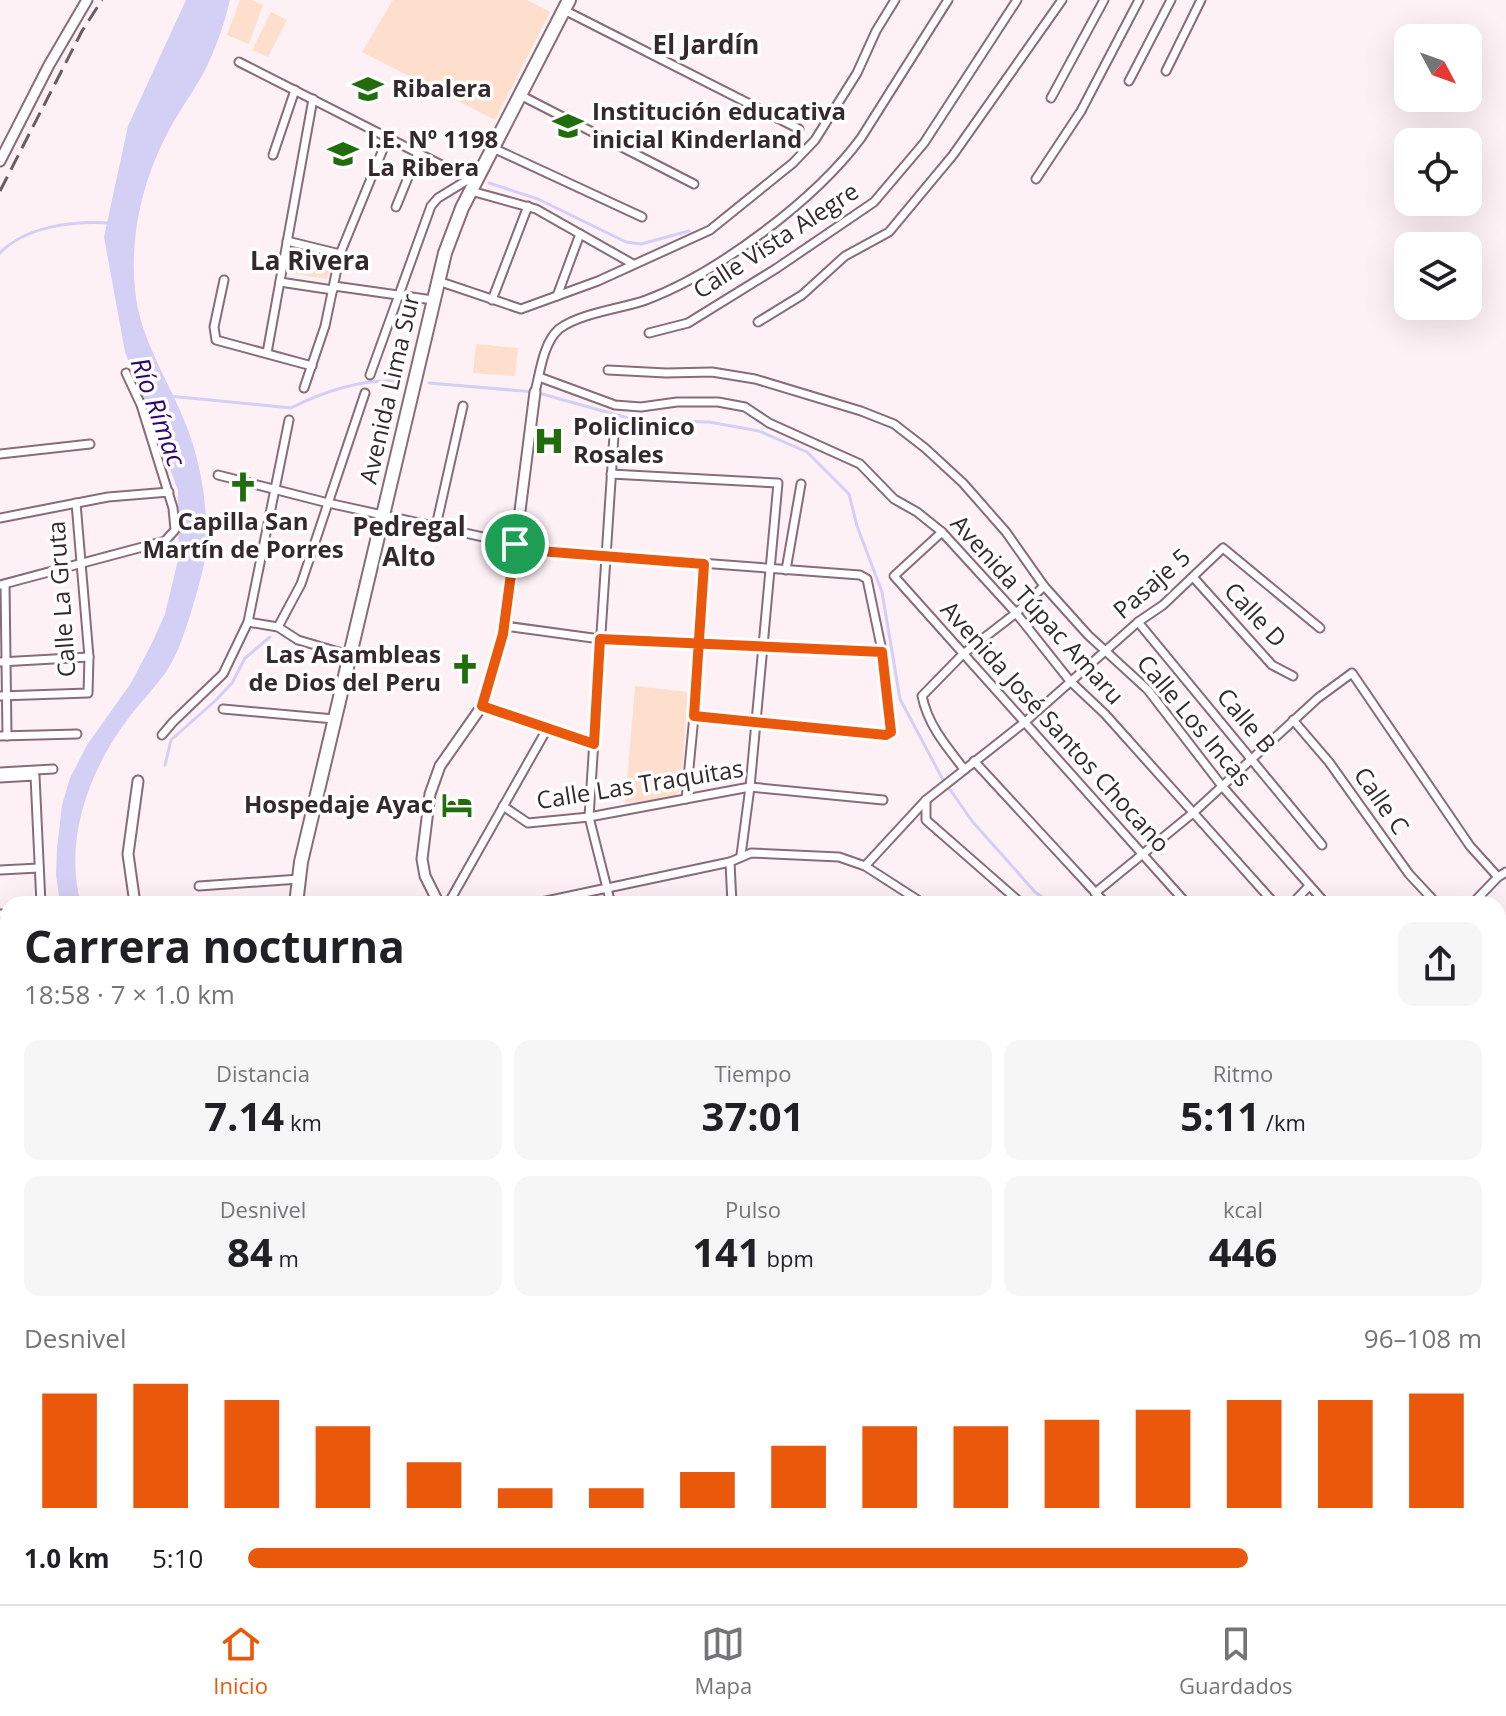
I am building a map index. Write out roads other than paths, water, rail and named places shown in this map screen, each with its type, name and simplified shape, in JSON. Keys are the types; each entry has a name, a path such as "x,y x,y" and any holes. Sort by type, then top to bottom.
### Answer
{"highway":[{"name":"Avenida Lima Sur","path":"297,896 334,719 450,239 470,185 493,148 567,5"}],"street":[{"path":"0,161 49,65 87,0"},
{"path":"438,281 521,309 598,281 710,230 799,157 815,140 857,73 876,31 895,0"},
{"path":"435,896 425,876 422,859 430,794 440,766 482,706 505,626 535,392 548,349 558,330 570,323 649,299 725,258 809,195 846,159 861,138 948,0"},
{"name":"Calle Vista Alegre","path":"649,333 688,323 777,268 874,202 924,143 1017,0"},
{"path":"758,322 802,295 845,256 889,232 953,155 1062,0"},
{"path":"1051,98 1104,0"},
{"path":"1036,179 1081,111 1139,0"},
{"path":"1129,81 1171,0"},
{"path":"1166,71 1201,0"},
{"path":"567,5 799,129"},
{"path":"239,62 388,137 470,185 528,206 633,264"},
{"path":"273,155 295,90"},
{"path":"520,95 694,184"},
{"path":"267,353 313,99"},
{"path":"304,388 325,326 340,254 388,137"},
{"path":"493,148 642,217"},
{"path":"396,207 418,153"},
{"path":"370,375 431,206 438,198 470,185"},
{"path":"492,300 528,206"},
{"path":"556,296 580,234"},
{"path":"287,241 340,254"},
{"path":"224,280 214,327 216,340 312,366"},
{"path":"280,282 433,300"},
{"name":"Calle Los Incas","path":"608,370 712,372 755,379 894,424 963,483 1006,532 1044,586 1088,635 1148,690 1222,786 1318,896"},
{"path":"77,734 4,736 2,584 160,543 172,537 175,525 169,492 141,405 126,373"},
{"name":"Avenida Túpac Amaru","path":"539,377 615,405 641,407 677,402 718,402 745,407 769,423 860,464 894,499 942,532 1016,613 1070,681 1105,714 1268,896"},
{"path":"278,627 301,584 365,393"},
{"path":"436,526 463,406"},
{"path":"162,735 223,674 248,622 289,420"},
{"path":"610,896 589,817 614,435"},
{"path":"0,454 90,444"},
{"path":"611,474 778,483 741,855"},
{"path":"218,475 515,544 527,550 860,575 867,579 882,652 891,732 886,735 694,716"},
{"path":"786,570 801,484"},
{"path":"0,518 108,497 169,492"},
{"name":"Calle La Gruta","path":"3,696 88,693 89,657 76,503"},
{"name":"Avenida José Santos Chocano","path":"942,532 894,576 1180,896"},
{"name":"Pasaje 5","path":"865,866 926,800 1025,722 1138,622 1163,605 1223,548 1320,628"},
{"path":"686,799 704,564"},
{"name":"Calle D","path":"1193,577 1272,665 1293,676"},
{"path":"964,769 926,714 922,696 963,654 1016,613 1044,586"},
{"path":"248,622 278,627 298,640 349,655"},
{"name":"Calle B","path":"1138,622 1322,845"},
{"path":"505,626 600,639 882,652"},
{"path":"3,662 89,657"},
{"path":"1095,893 1193,813 1318,698 1352,673 1470,846 1498,877"},
{"path":"482,706 594,744"},
{"path":"223,709 334,719"},
{"name":"Calle C","path":"1293,720 1329,762 1409,874 1430,896"},
{"path":"454,894 547,729"},
{"path":"974,761 1098,896"},
{"path":"0,775 53,769"},
{"path":"0,775 35,776 41,896"},
{"path":"134,896 128,854 138,781"},
{"name":"Calle Las Traquitas","path":"503,806 528,823 589,817 750,787 883,800"},
{"path":"926,800 926,820 1013,896"},
{"path":"570,896 730,862 751,853 839,857 865,866 912,896"},
{"path":"730,862 732,896"},
{"path":"0,870 39,868"},
{"path":"1481,896 1506,872"},
{"path":"199,886 299,879"},
{"path":"1300,896 1309,886"}],"water":[{"name":"Río Rímac","path":"186,0 230,0 207,65 155,159 143,195 134,251 135,289 143,326 197,458 208,530 203,570 182,640 171,664 109,746 89,789 77,834 75,858 79,896 59,896 57,848 62,805 70,778 87,745 131,683 152,643 165,614 179,556 178,490 125,352 104,237 128,126"}],"waterway":[{"path":"489,183 538,199 626,242 641,244 689,231"},
{"path":"0,253 36,231 80,223 109,223"},
{"name":"Río Rímac","path":"169,396 291,408 342,388 396,381"},
{"path":"429,383 535,392 635,420 709,422 759,431 807,452 849,494 857,526 882,592 900,699 942,778 972,821 1041,896"},
{"path":"165,765 171,740 216,700 232,683 245,658 270,637"}],"railway":[{"path":"0,191 82,31 102,0"}],"place":[{"name":"Ribalera","path":"368,89"},
{"name":"Institución educativa inicial Kinderland","path":"568,126"},
{"name":"I.E. Nº 1198 La Ribera","path":"343,154"},
{"name":"Policlinico Rosales","path":"549,441"},
{"name":"Capilla San Martín de Porres","path":"243,487"},
{"name":"Las Asambleas de Dios del Peru","path":"465,669"},
{"name":"Hospedaje Ayac","path":"457,805"}],"district":[{"name":"El Jardín","path":"706,45"},
{"name":"La Rivera","path":"310,261"},
{"name":"Pedregal Alto","path":"409,542"}]}
